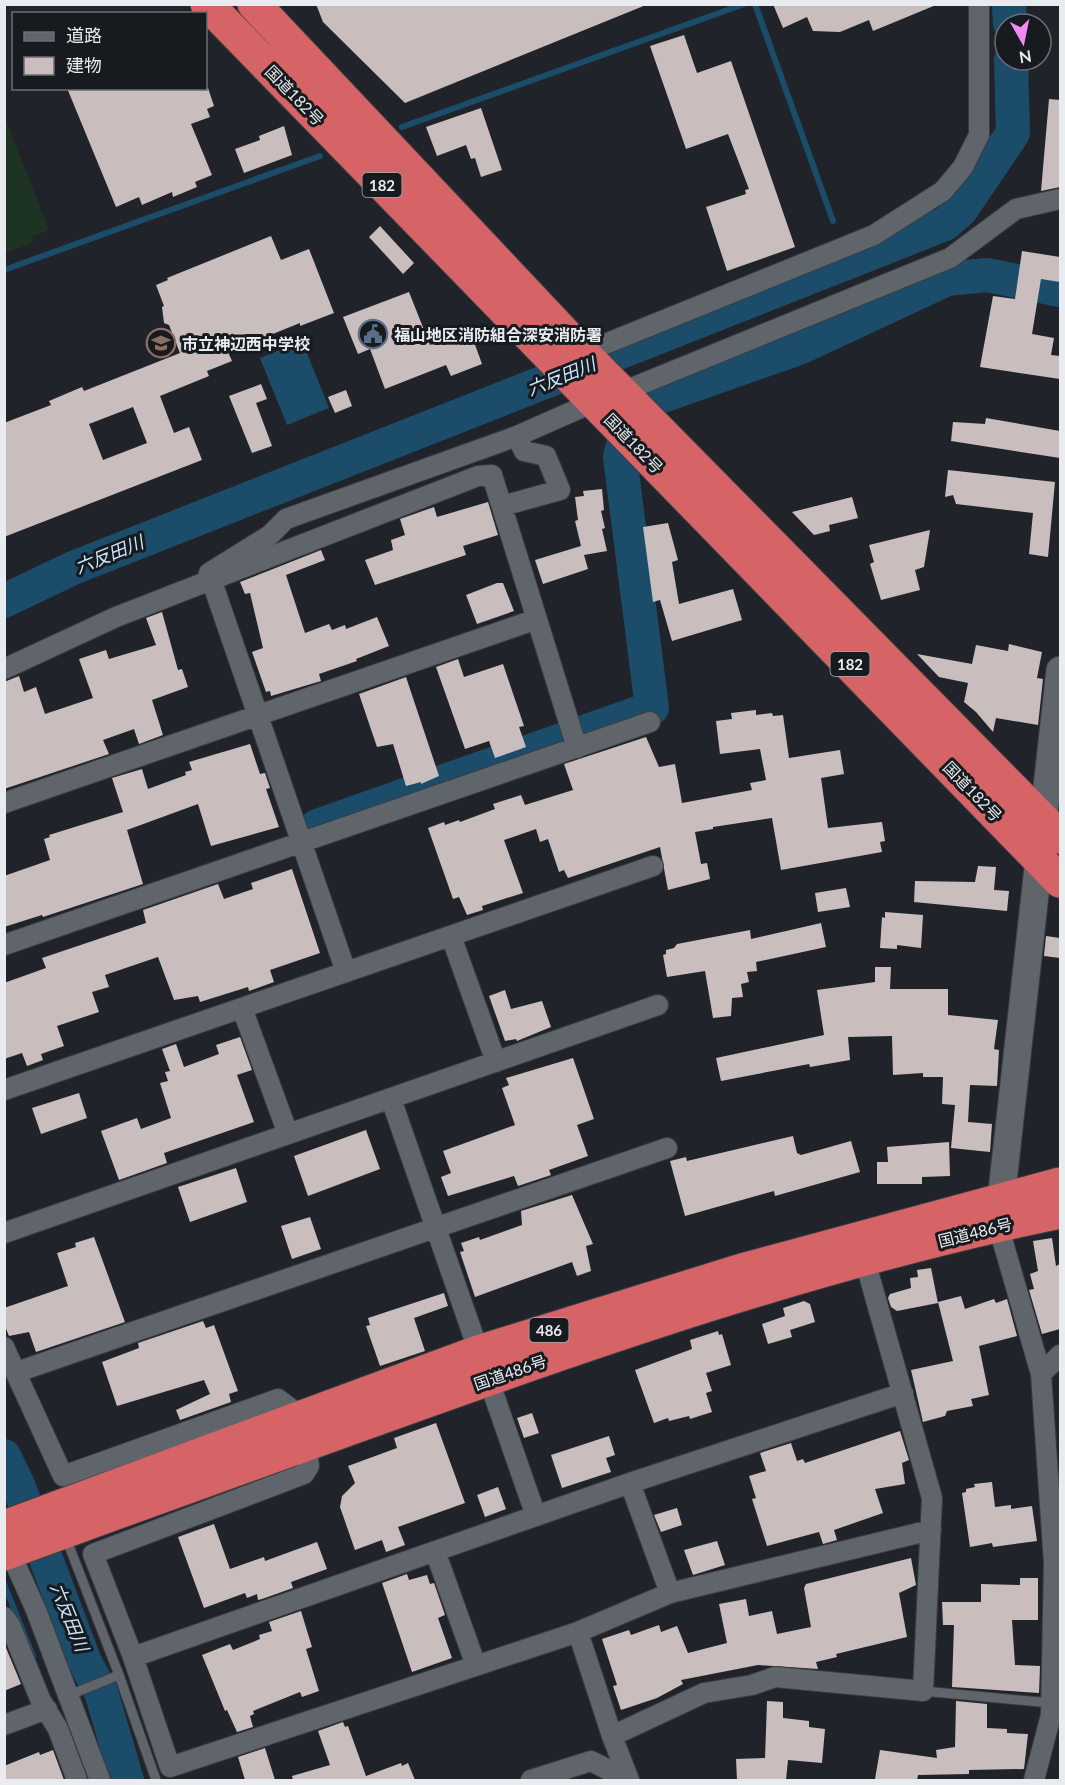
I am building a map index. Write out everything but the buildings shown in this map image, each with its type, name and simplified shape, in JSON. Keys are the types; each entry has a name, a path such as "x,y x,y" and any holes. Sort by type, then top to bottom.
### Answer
{"highway":[{"name":"国道182号","path":"207,4 576,358"},
{"name":"国道182号","path":"254,4 576,358 608,397 1047,838 1060,881"},
{"name":"国道486号","path":"482,1366 865,1261 1000,1212 1060,1184"},
{"name":"国道486号","path":"9,1546 304,1431 742,1270 1000,1212 1060,1212"}],"street":[{"path":"576,358 874,235 943,191 963,167 979,135 979,4"},
{"path":"346,972 209,573 270,535 286,519 517,436 951,258 1016,209 1060,199"},
{"path":"502,506 560,490 546,456 524,451 517,436"},
{"path":"4,669 116,617 478,476 492,475 574,740"},
{"path":"4,803 537,619"},
{"path":"1034,1780 1054,1712 1054,1563 1041,1374 1000,1212 1047,838 1060,670"},
{"path":"4,945 302,843 574,740 650,722"},
{"path":"4,1090 653,866"},
{"path":"451,936 496,1062"},
{"path":"4,1233 658,1005"},
{"path":"242,1008 288,1134"},
{"path":"391,1099 536,1516"},
{"path":"17,1371 666,1148"},
{"path":"612,1736 704,1694 752,1685 775,1677 923,1691 933,1498 865,1261"},
{"path":"4,1347 17,1371 63,1476 279,1399 304,1431 309,1466 304,1474 93,1554 133,1657 166,1776 578,1632 670,1593 931,1530"},
{"path":"1041,1374 1060,1355"},
{"path":"133,1657 630,1483 903,1393"},
{"path":"630,1483 670,1593"},
{"path":"9,1546 71,1695 100,1780"},
{"path":"435,1551 474,1660"},
{"path":"4,1617 10,1625 41,1701 58,1729 77,1780"},
{"path":"578,1632 629,1780"},
{"path":"4,1725 47,1709"},
{"path":"531,1780 591,1761 629,1780"}],"lane":[{"path":"57,1526 117,1676 166,1776"},
{"path":"71,1695 117,1676"},
{"path":"923,1691 1054,1712"}],"green space":[{"path":"5,118 49,230 32,237 34,242 5,253"}],"water":[{"path":"302,341 329,408 287,425 260,358"}],"waterway":[{"path":"402,127 744,4"},
{"path":"755,4 833,221"},
{"name":"六反田川","path":"1009,4 1009,12"},
{"name":"六反田川","path":"4,601 73,568 945,224 961,210 1013,133 1011,72"},
{"path":"4,270 320,156"},
{"name":"六反田川","path":"317,826 652,708 620,457 631,414 654,399 799,348 947,279 987,275 1060,290"},
{"path":"863,306 867,316"},
{"name":"六反田川","path":"4,1456 18,1485 85,1662 101,1692 127,1780"},
{"path":"4,1584 33,1656"}],"place":[{"name":"福山地区消防組合深安消防署","path":"373,334"},
{"name":"市立神辺西中学校","path":"161,343"}]}
